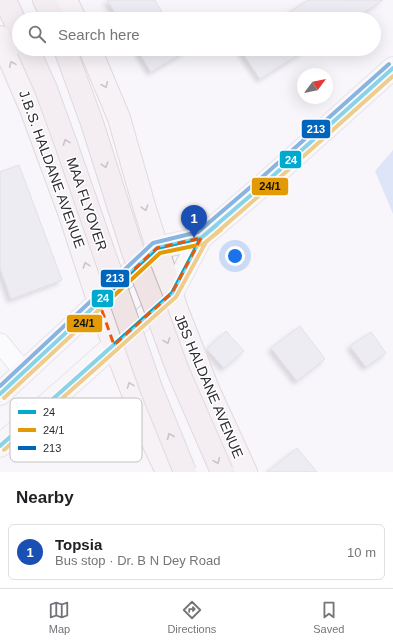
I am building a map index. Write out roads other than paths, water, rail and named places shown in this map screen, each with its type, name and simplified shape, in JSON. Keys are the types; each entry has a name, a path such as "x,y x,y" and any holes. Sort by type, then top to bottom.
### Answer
{"highway":[{"path":"5,0 12,15"},
{"path":"44,0 50,12"},
{"name":"MAA FLYOVER","path":"31,56 46,89 66,144 151,388 185,472"},
{"name":"MAA FLYOVER","path":"68,56 92,123 133,252 178,372 222,472"}],"main road":[{"path":"66,0 72,12"},
{"name":"J.B.S. HALDANE AVENUE","path":"0,37 31,109 69,212 98,302"},
{"name":"JBS HALDANE AVENUE","path":"93,56 119,118 145,209 177,310 208,389 246,472"},
{"path":"54,398 172,293 201,238 393,68"},
{"path":"0,394 157,248 201,238"},
{"path":"98,302 135,398"},
{"path":"142,417 167,472"},
{"path":"0,446 10,437"}],"street":[{"path":"0,343 24,372"}],"water":[{"path":"393,150 393,214 375,171"}],"place":[{"name":"Topsia","path":"194,238"}]}
